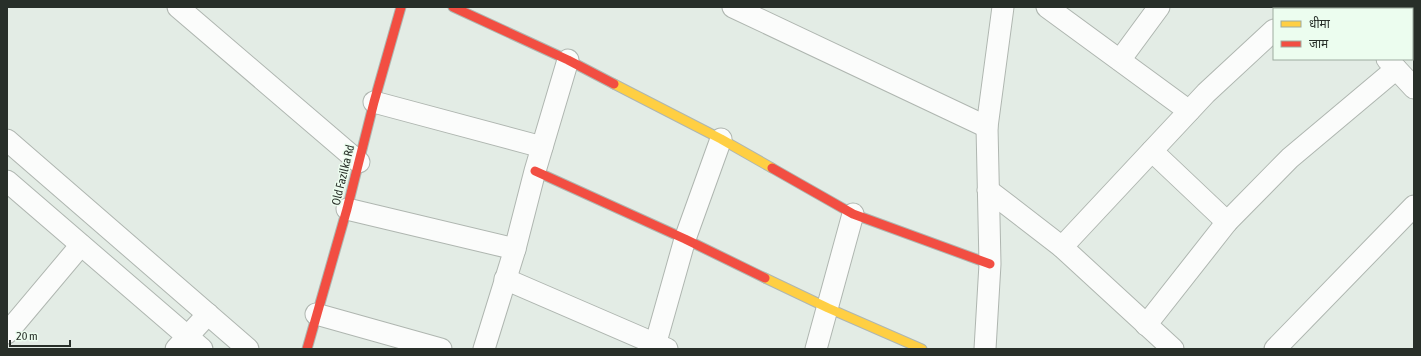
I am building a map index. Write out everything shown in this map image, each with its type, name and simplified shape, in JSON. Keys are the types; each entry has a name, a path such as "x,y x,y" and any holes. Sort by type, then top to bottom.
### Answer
{"street":[{"path":"178,7 359,162"},
{"name":"Old Fazilka Rd","path":"307,349 348,209 374,102 401,7"},
{"path":"453,7 568,60 721,139 853,214 990,264"},
{"path":"733,7 987,127"},
{"path":"985,349 990,264 987,127 1003,7"},
{"path":"1047,7 1189,111"},
{"path":"1120,60 1159,7"},
{"path":"1062,247 1206,93 1273,31"},
{"path":"484,349 515,249 535,171 568,60"},
{"path":"1146,325 1227,222 1290,158 1391,64 1414,88"},
{"path":"374,102 542,147"},
{"path":"505,279 659,347 685,239 721,139"},
{"path":"7,140 248,349"},
{"path":"1152,151 1227,222"},
{"path":"535,171 685,239 828,308 922,349"},
{"path":"7,181 81,244 189,345 208,314"},
{"path":"988,190 1062,247 1173,349"},
{"path":"1275,349 1414,206"},
{"path":"348,209 515,249"},
{"path":"816,349 853,214"},
{"path":"7,333 81,244"},
{"path":"316,314 441,349"}],"traffic: slow":[{"path":"614,84 721,139 772,168"},
{"path":"765,278 828,308 922,349"}],"traffic: jam":[{"path":"307,349 347,209 374,102 401,7"},
{"path":"453,7 568,60 614,84"},
{"path":"772,168 853,214 990,264"},
{"path":"535,171 685,239 765,278"}]}
